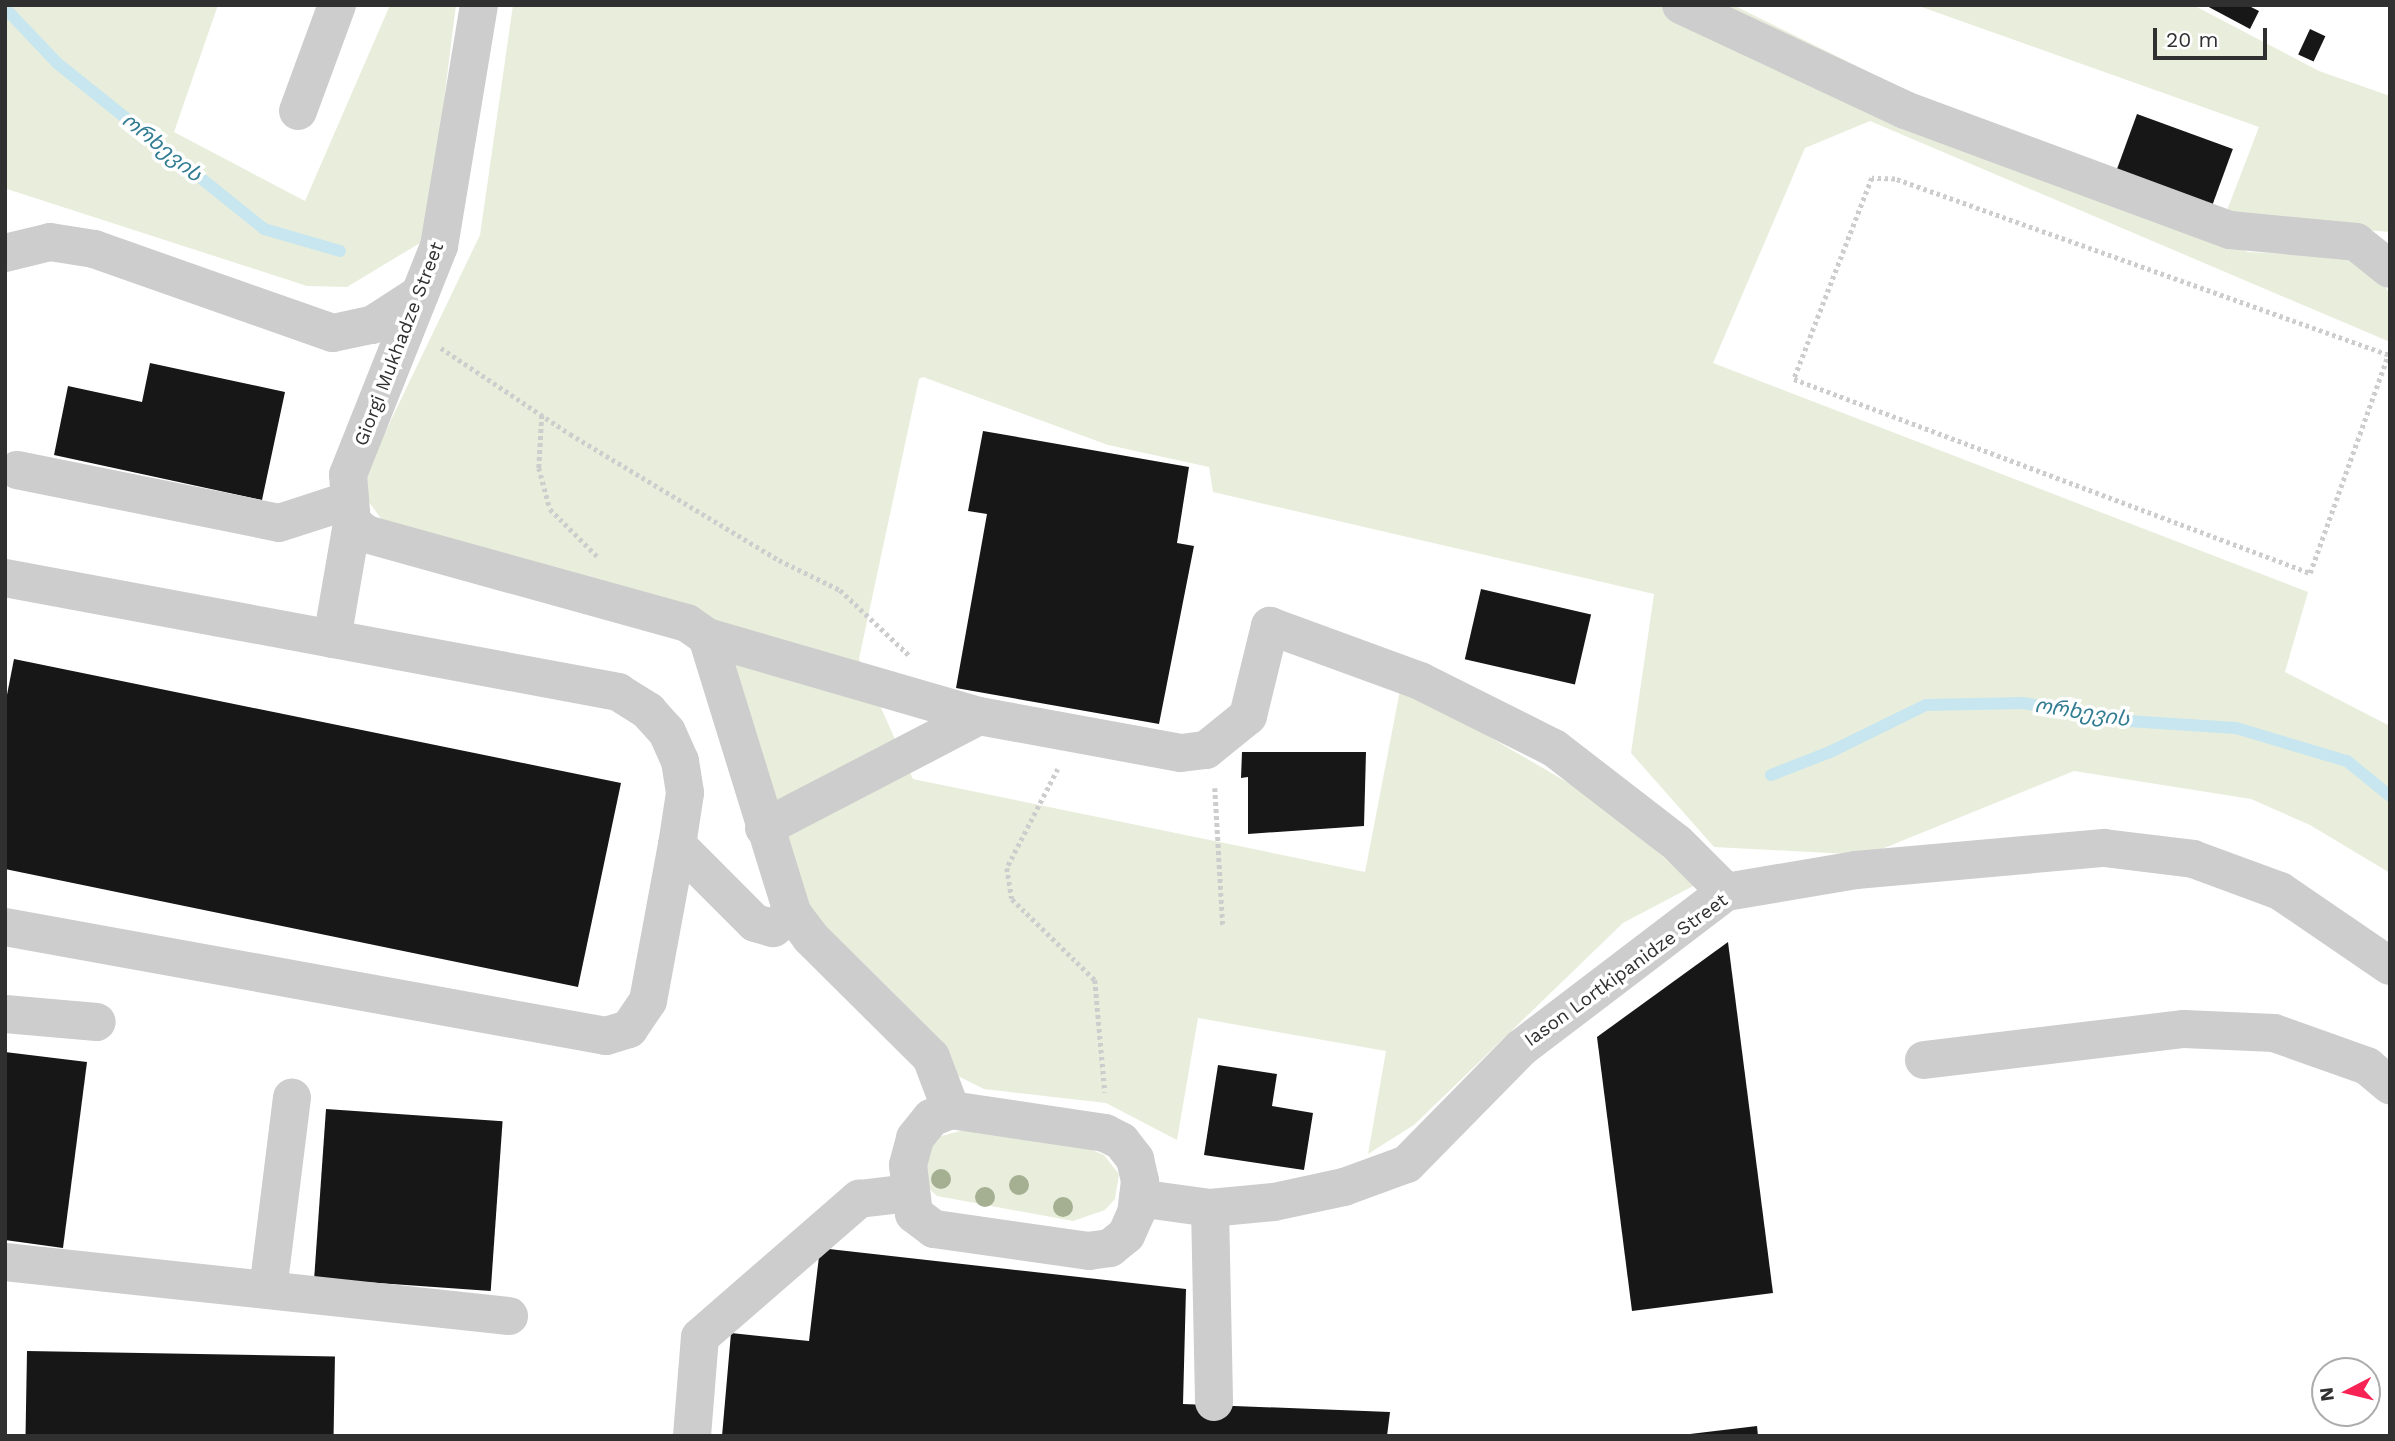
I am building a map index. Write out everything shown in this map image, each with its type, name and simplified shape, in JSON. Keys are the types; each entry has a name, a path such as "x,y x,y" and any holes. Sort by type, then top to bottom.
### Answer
{"street":[{"path":"298,111 337,5"},
{"name":"Giorgi Mukhadze Street","path":"332,639 349,499 439,246 479,5"},
{"path":"1681,5 1918,115 2230,230 2356,242 2390,270"},
{"path":"5,253 50,242 94,249 333,333 372,325 414,311"},
{"path":"17,470 279,523 302,519 349,499 366,534 687,623 708,637 979,716 1181,753 1206,750 1248,716 1270,626 1420,681 1554,748 1677,843 1726,892"},
{"path":"5,578 618,692 648,710 667,732 680,761 685,793 648,1002 629,1029 606,1036 5,928"},
{"path":"708,637 764,828 793,914 811,938 931,1057 951,1110"},
{"path":"764,828 979,716"},
{"path":"677,845 755,923 773,928 793,914"},
{"name":"Iason Lortkipanidze Street","path":"1138,1198 1210,1208 1274,1202 1344,1187 1407,1164 1521,1048 1726,892 1856,870 2117,849 2193,859 2280,891 2390,966"},
{"path":"5,1014 97,1022"},
{"path":"1924,1059 2183,1029 2274,1033 2367,1066 2390,1085"},
{"path":"268,1290 292,1097"},
{"path":"951,1110 1105,1133 1121,1141 1135,1159 1140,1181 1138,1198 1126,1234 1110,1248 1089,1251 934,1229 914,1214 909,1193 908,1165 915,1138 931,1118 951,1110"},
{"path":"692,1436 700,1337 859,1199 909,1193"},
{"path":"1210,1208 1214,1402"},
{"path":"5,1262 509,1315"}],"path":[{"path":"1872,178 1895,179 2389,352 2309,573 1794,379 1872,178"},
{"path":"414,311 542,415 779,561 840,590 892,635 923,671 925,700"},
{"path":"542,415 539,468 550,509 599,557 624,605"},
{"path":"1076,734 1007,868 1012,899 1095,979 1105,1064 1105,1133"},
{"path":"1206,750 1216,789 1223,926"}],"green space":[{"path":"5,5 218,5 174,132 305,201 390,5 456,5 432,196 420,243 347,287 307,286 7,189"},
{"path":"513,5 1733,5 1887,81 2045,173 2248,252 2349,257 2382,277 2390,297 2390,342 1870,121 1805,148 1713,363 2308,592 2285,672 2390,726 2390,873 2310,825 2251,799 2074,771 1867,855 1714,847 1631,753 1654,594 1213,492 1209,467 1108,445 923,377 919,379 859,659 913,779 1365,872 1401,685 1601,802 1695,885 1623,923 1414,1125 1368,1154 1386,1051 1198,1018 1177,1140 1106,1103 984,1089 956,1075 802,905 712,619 382,520 366,498 365,474 480,235"},
{"path":"1916,5 2193,5 2319,71 2390,96 2390,232 2224,218 2259,127"},
{"path":"968,1129 1085,1147 1104,1155 1119,1174 1115,1199 1105,1210 1073,1221 937,1196 925,1185 926,1151 933,1138"}],"building":[{"path":"2205,5 2247,5 2259,11 2250,29"},
{"path":"2310,29 2325,36 2314,62 2298,54"},
{"path":"2137,114 2233,149 2209,216 2113,181"},
{"path":"150,363 285,392 262,500 54,455 68,386 142,402"},
{"path":"983,431 1189,467 1177,543 1194,546 1159,724 956,688 987,514 968,511"},
{"path":"1481,589 1591,614 1575,685 1465,659"},
{"path":"14,659 621,783 578,987 5,869 5,705"},
{"path":"1242,752 1366,752 1364,826 1248,834 1248,777 1241,778"},
{"path":"1728,942 1773,1293 1632,1311 1597,1037"},
{"path":"5,1052 87,1062 63,1248 5,1240"},
{"path":"1218,1065 1277,1074 1272,1106 1313,1113 1304,1170 1204,1155"},
{"path":"326,1109 503,1121 491,1291 314,1279"},
{"path":"820,1248 1186,1289 1183,1404 1390,1412 1387,1436 722,1436 731,1333 809,1341"},
{"path":"27,1351 335,1356 334,1436 26,1436"},
{"path":"1757,1426 1758,1436 1690,1436 1690,1434"}],"waterway":[{"name":"ორხევის","path":"5,8 57,63 264,229 340,251"},
{"name":"ორხევის","path":"1771,775 1830,752 1926,705 2023,703 2128,721 2236,728 2347,761 2390,796"}]}
